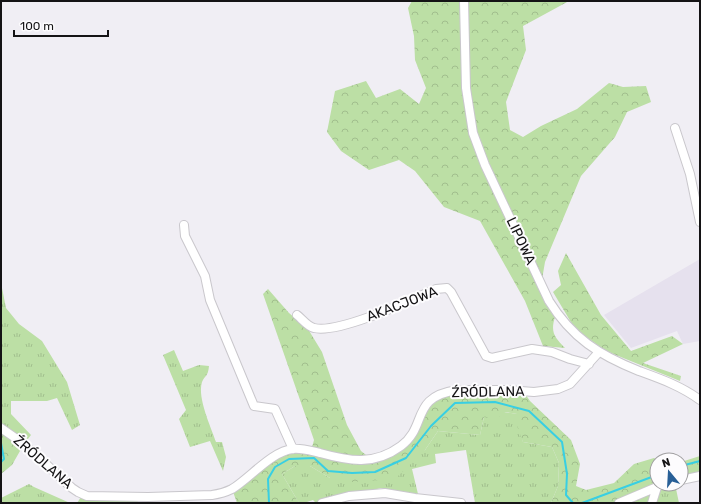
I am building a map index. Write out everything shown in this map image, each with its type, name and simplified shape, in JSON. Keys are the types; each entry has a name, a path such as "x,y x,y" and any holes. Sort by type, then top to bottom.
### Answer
{"street":[{"name":"LIPOWA","path":"464,1 466,88 470,116 478,148 549,300 559,316 571,330 599,352 632,368 674,384 700,400"},
{"path":"675,128 690,174 700,222"},
{"path":"184,225 185,236 205,276 210,300 254,406 275,409 293,449"},
{"name":"AKACJOWA","path":"297,315 313,328 330,328 369,317 436,290 447,288 451,292 486,356 492,358 532,349 552,352 589,364"},
{"name":"ŹRÓDLANA","path":"1,428 24,444 78,492 92,496 179,496 220,494 232,489 275,456 288,450 300,449 345,460 363,461 379,457 395,450 405,443 425,405 435,396 457,390 507,390 534,392 558,389 570,384 599,352"},
{"path":"689,478 700,476"},
{"path":"619,503 649,490"},
{"path":"652,503 657,492"},
{"path":"322,503 349,496 385,493 415,500 461,503"},
{"path":"344,503 349,496"}],"shaded area":[{"path":"700,259 700,341 683,344 677,331 631,348 604,315"}],"green space":[{"path":"412,1 569,1 523,26 526,50 506,102 510,130 523,137 541,126 577,109 609,83 623,87 646,86 651,102 627,112 615,137 581,176 545,262 540,291 555,317 553,327 554,334 565,348 543,346 525,301 480,221 444,207 415,171 399,160 369,170 341,151 327,132 335,91 366,81 376,98 400,89 419,104 426,88 415,60 414,36 408,8"},
{"path":"566,253 601,315 631,351 672,336 683,344 643,363 681,376 680,381 606,351 575,329 553,292 561,285 558,271"},
{"path":"1,283 6,308 19,324 42,341 67,382 80,425 72,430 57,398 47,401 11,401 11,414 31,435 24,444 1,428"},
{"path":"268,289 289,313 308,329 322,352 347,425 361,451 371,459 401,446 423,408 457,390 523,391 530,401 571,440 580,464 576,486 586,490 614,483 634,464 649,460 649,492 655,492 652,503 551,503 558,486 559,463 552,447 523,442 516,423 517,414 505,412 496,420 484,417 480,435 438,431 425,450 395,479 351,482 330,478 310,466 295,466 282,474 299,503 237,503 232,489 288,450 311,451 314,440 263,294"},
{"path":"174,350 183,371 199,365 209,366 209,370 202,382 201,396 216,442 222,442 226,457 223,471 210,441 190,447 179,419 186,410 163,355"},
{"path":"504,412 517,414 523,442 552,447 559,463 558,486 551,503 475,503 466,450 435,454 436,463 412,469 418,494 381,488 349,496 344,503 316,503 313,500 299,503 282,474 295,466 310,466 330,478 425,450 438,431 480,435 484,417"},
{"path":"1,428 24,444 12,465 1,474"},
{"path":"700,456 700,475 689,478 689,459"},
{"path":"29,484 70,503 1,503 1,498"},
{"path":"659,492 677,492 679,503 652,503"},
{"path":"83,494 137,497 138,503 77,503"}],"waterway":[{"path":"269,503 268,479 275,467 289,459 314,458 328,471 352,473 375,472 406,458 431,426 455,403 495,402 529,411 562,442 567,474 566,495 573,503"},
{"path":"1,443 4,459 1,462"},
{"path":"689,464 700,461"},
{"path":"582,503 649,478"}]}
